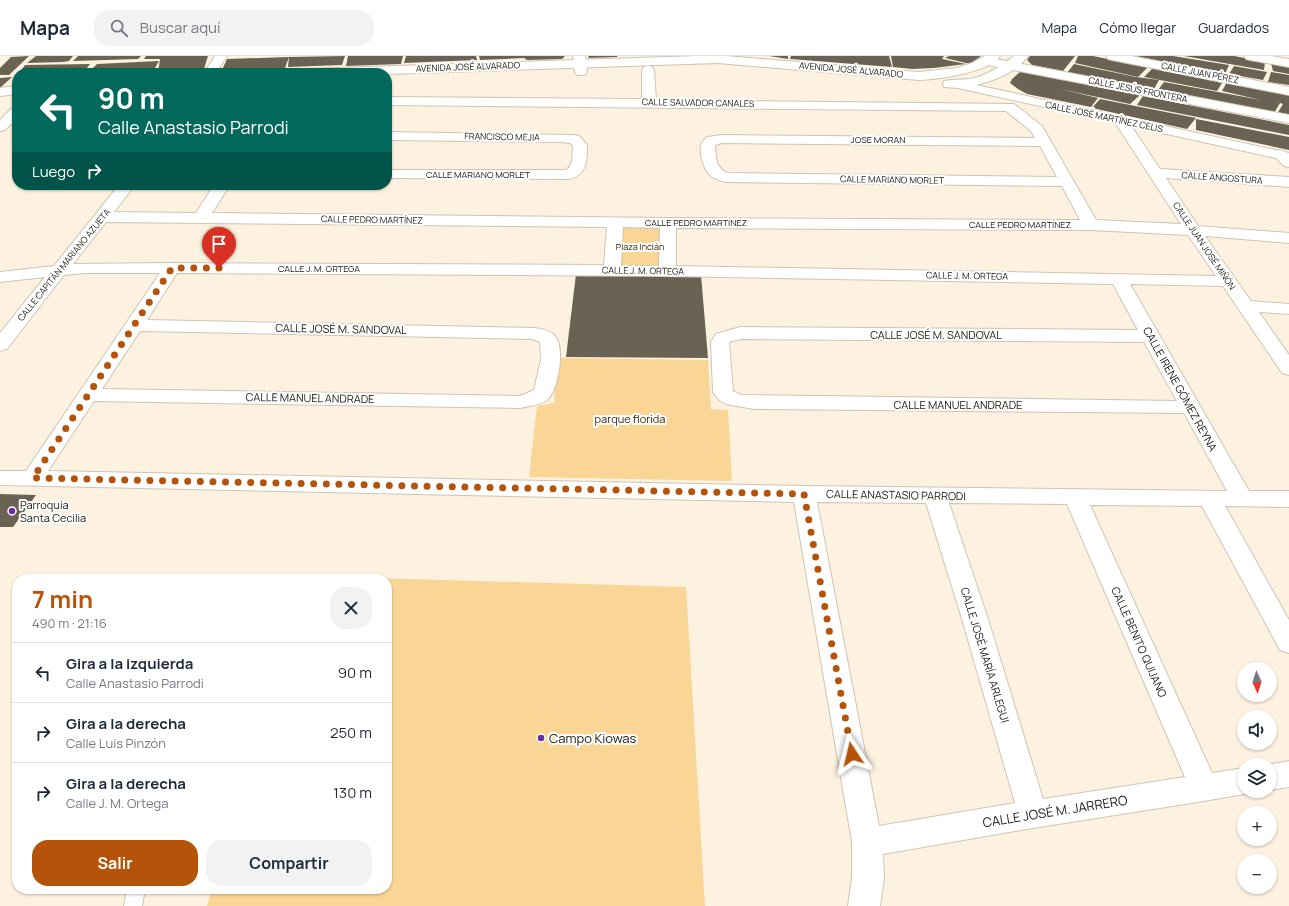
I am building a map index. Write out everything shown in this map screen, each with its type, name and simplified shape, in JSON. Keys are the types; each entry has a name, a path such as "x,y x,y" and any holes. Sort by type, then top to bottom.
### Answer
{"street":[{"path":"213,68 221,56"},
{"path":"953,84 976,81 996,75 1022,56"},
{"name":"CALLE JUAN PÉREZ","path":"1112,56 1289,90"},
{"path":"1250,56 1289,63"},
{"path":"919,76 950,74 990,58"},
{"name":"CALLE JESÚS FRONTERA","path":"990,58 1010,66 1289,119"},
{"name":"AVENIDA JOSÉ ALVARADO","path":"392,70 730,59 919,76"},
{"path":"648,62 649,103"},
{"name":"AVENIDA JOSÉ ALVARADO","path":"648,62 701,68 742,69 907,82 953,84"},
{"name":"AVENIDA JOSÉ ALVARADO","path":"392,80 580,64"},
{"path":"996,75 998,85 1010,102 1037,129 1091,225"},
{"name":"CALLE JOSÉ MARTÍNEZ CELIS","path":"919,76 953,84 1010,102 1121,121 1286,158"},
{"path":"0,92 12,91"},
{"path":"0,97 12,96"},
{"name":"CALLE SALVADOR CANALES","path":"392,102 1010,102"},
{"path":"0,127 12,116"},
{"name":"CALLE JUAN JOSÉ MIÑÓN","path":"1121,121 1155,174 1289,369"},
{"name":"FRANCISCO MEJIA","path":"392,136 574,139 580,145 578,168 574,173 569,175"},
{"name":"JOSE MORAN","path":"718,175 711,169 708,145 712,140 1044,142"},
{"name":"CALLE MARIANO MORLET","path":"392,174 569,175"},
{"name":"CALLE ANGOSTURA","path":"1155,174 1289,182"},
{"name":"CALLE MARIANO MORLET","path":"718,175 733,178 1066,182"},
{"name":"CALLE CAPITÁN MARIANO AZUETA","path":"0,345 123,190"},
{"path":"201,218 219,190"},
{"name":"CALLE PEDRO MARTÍNEZ","path":"102,217 668,223 1091,225 1193,230 1289,238"},
{"path":"612,271 615,222"},
{"path":"666,271 668,223"},
{"name":"CALLE J. M. ORTEGA","path":"0,277 108,267 666,271 1228,281"},
{"path":"33,478 172,268"},
{"name":"CALLE IRENE GÓMEZ REYNA","path":"1118,278 1189,407 1242,498"},
{"path":"1245,306 1289,309"},
{"name":"CALLE JOSÉ M. SANDOVAL","path":"134,325 532,333 541,335 548,339 551,348 546,386 539,396 530,400"},
{"name":"CALLE JOSÉ M. SANDOVAL","path":"728,398 723,392 720,347 722,338 740,334 1150,336"},
{"name":"CALLE MANUEL ANDRADE","path":"88,395 520,402 530,400"},
{"name":"CALLE MANUEL ANDRADE","path":"728,398 754,404 1189,407"},
{"name":"CALLE ANASTASIO PARRODI","path":"0,478 804,494 1289,499"},
{"path":"804,494 867,842 868,878 864,906"},
{"name":"CALLE JOSÉ MARÍA ARLEGUI","path":"935,496 975,619 1033,814"},
{"name":"CALLE BENITO QUIJANO","path":"1074,497 1204,788"},
{"path":"1208,498 1289,643"},
{"path":"1277,776 1289,774"},
{"name":"CALLE JOSÉ M. JARRERO","path":"867,842 1237,782"}],"lane":[{"path":"133,906 135,894"}],"green space":[{"name":"Plaza Inclán","path":"615,222 668,223 667,271 612,271"},
{"name":"parque florida","path":"556,358 708,360 711,409 728,410 732,481 529,477 537,406 554,403"},
{"name":"Campo Kiowas","path":"392,579 686,587 705,906 207,906 211,894 392,894"}],"building":[{"path":"29,56 16,68 12,68 12,72 9,75 0,75 0,68 11,57"},
{"path":"36,56 73,56 69,61 63,62 27,63"},
{"path":"78,56 141,56 138,59 73,61"},
{"path":"146,56 208,56 204,68 159,68 160,59 144,59"},
{"path":"345,56 342,65 288,67 289,57"},
{"path":"348,56 403,56 401,64 346,66"},
{"path":"406,56 476,56 477,60 404,63"},
{"path":"479,56 565,56 562,59 527,60 524,58 480,60"},
{"path":"588,56 617,56 617,57 589,58"},
{"path":"769,56 788,56 788,59"},
{"path":"791,56 889,56 892,67 790,59"},
{"path":"891,56 944,56 942,59 966,64 912,69 893,67"},
{"path":"949,56 981,56 970,64 945,58"},
{"path":"1030,56 1075,56 1063,71 1032,65 1027,60"},
{"path":"1078,56 1093,56 1148,67 1138,77 1075,63"},
{"path":"1135,56 1173,56 1229,65 1225,74"},
{"path":"1184,56 1234,56 1265,62 1264,70"},
{"path":"289,57 285,68 223,68 227,59"},
{"path":"159,61 155,68 93,68 97,64"},
{"path":"1271,63 1289,66 1289,74 1273,71"},
{"path":"90,64 87,68 23,68 25,65"},
{"path":"1074,64 1136,77 1159,80 1154,89 1067,73"},
{"path":"1234,66 1267,72 1263,80 1229,74"},
{"path":"1153,68 1222,83 1217,91 1144,77"},
{"path":"1021,71 1140,95 1130,104 1060,89 1098,98 1091,107 1027,94 1010,83 1012,79"},
{"path":"1271,72 1289,75 1289,85 1268,82"},
{"path":"12,77 0,88 0,78"},
{"path":"1164,82 1261,100 1222,91 1227,82 1289,95 1289,116 1277,114 1283,104 1280,103 1274,113 1158,90"},
{"path":"1143,96 1289,125 1289,135 1137,105"},
{"path":"1100,99 1196,118 1187,129 1092,108"},
{"path":"1196,119 1289,137 1289,150 1196,130"},
{"path":"576,274 701,275 708,358 566,357"},
{"name":"Parroquia Santa Cecilia","path":"0,494 36,495 13,527 0,527"}],"place":[{"name":"Parroquia Santa Cecilia","path":"12,511"},
{"name":"Campo Kiowas","path":"541,738"}],"route":[{"path":"219,268 172,268 33,478 804,494 852,754"}]}
